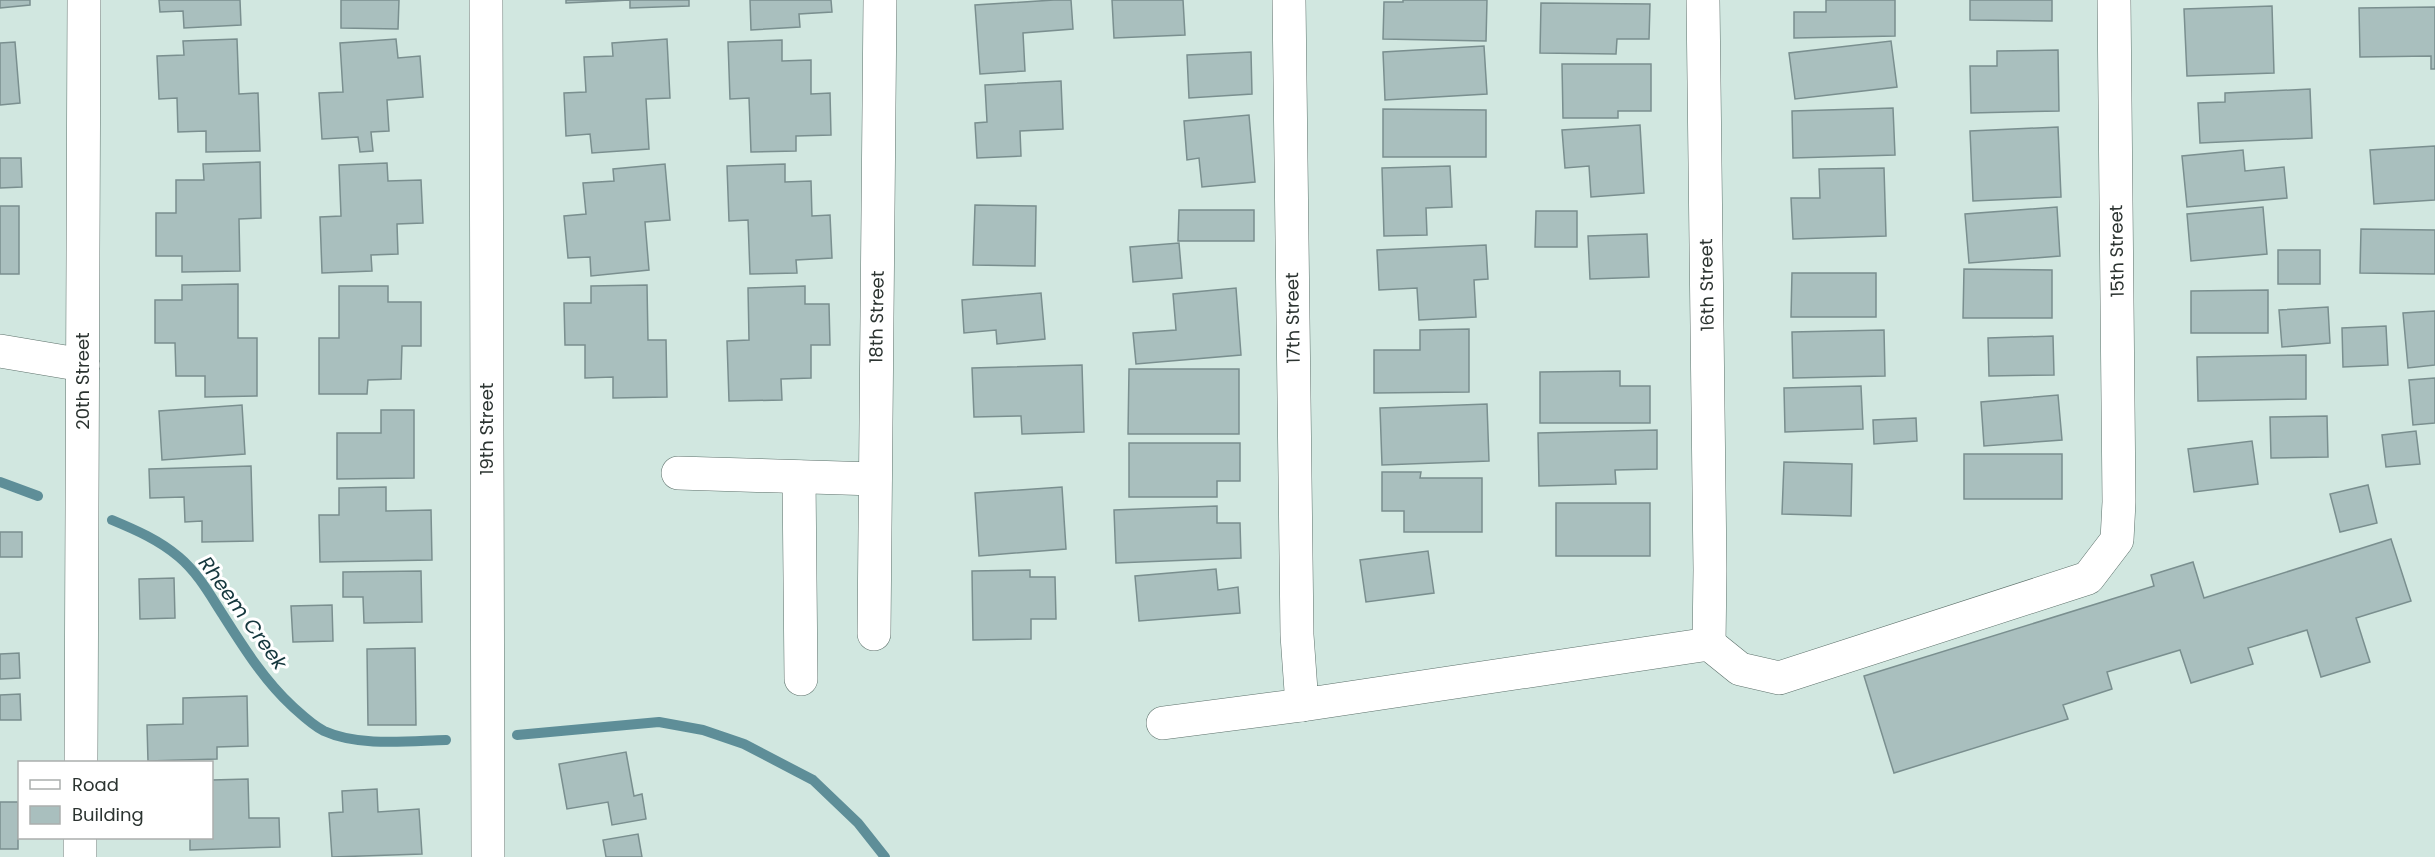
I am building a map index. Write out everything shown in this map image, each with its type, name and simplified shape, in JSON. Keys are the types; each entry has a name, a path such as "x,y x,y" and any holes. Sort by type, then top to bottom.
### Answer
{"street":[{"name":"20th Street","path":"81,761 84,0"},
{"name":"19th Street","path":"486,0 488,857"},
{"name":"18th Street","path":"874,634 880,0"},
{"name":"17th Street","path":"1289,0 1297,635 1302,705"},
{"name":"16th Street","path":"1703,0 1709,644"},
{"name":"15th Street","path":"1709,644 1740,669 1779,678 2088,578 2117,540 2120,502 2114,0"},
{"path":"0,351 83,365"},
{"path":"678,473 875,479"},
{"path":"799,477 801,679"},
{"path":"1163,723 1302,705 1709,644"},
{"path":"80,839 80,857"}],"building":[{"path":"0,0 30,0 30,5 0,8"},
{"path":"159,0 240,0 241,25 184,28 183,11 160,12"},
{"path":"341,0 399,0 398,29 341,28"},
{"path":"566,0 630,0 566,3"},
{"path":"630,0 689,0 689,6 630,8"},
{"path":"750,0 831,0 832,12 799,14 800,27 751,30"},
{"path":"1071,0 1073,29 1023,33 1025,71 980,74 975,5"},
{"path":"1112,0 1183,0 1185,35 1114,38"},
{"path":"1403,0 1487,0 1486,41 1383,39 1384,2 1403,2"},
{"path":"1826,0 1895,0 1895,36 1794,38 1794,12 1826,12"},
{"path":"1970,0 2052,0 2052,21 1970,20"},
{"path":"1541,3 1650,4 1649,39 1617,39 1616,54 1540,53"},
{"path":"2272,6 2274,73 2187,76 2184,9"},
{"path":"2435,7 2435,69 2431,69 2431,56 2360,57 2359,8"},
{"path":"237,39 239,94 258,93 260,151 206,152 206,131 178,132 177,98 159,99 157,56 184,55 183,41"},
{"path":"396,39 398,58 420,56 423,97 387,100 389,131 371,132 373,151 360,152 358,137 322,139 319,93 343,92 340,43"},
{"path":"667,39 670,98 646,99 649,149 592,153 590,134 566,136 564,93 586,92 584,57 613,56 612,43"},
{"path":"782,40 782,61 811,60 811,94 830,93 831,135 796,136 796,151 751,152 749,98 730,99 728,42"},
{"path":"1891,41 1897,87 1795,99 1789,53"},
{"path":"15,42 20,103 0,105 0,43"},
{"path":"1484,46 1487,94 1385,100 1383,52"},
{"path":"2058,50 2059,111 1971,113 1970,66 1997,66 1997,51"},
{"path":"1251,52 1252,94 1189,98 1187,55"},
{"path":"1562,64 1651,64 1651,111 1618,111 1618,118 1563,118"},
{"path":"1061,81 1063,129 1020,131 1021,156 977,158 975,123 987,122 985,85"},
{"path":"2310,89 2312,138 2200,143 2198,103 2225,102 2225,93"},
{"path":"1893,108 1895,155 1793,158 1792,111"},
{"path":"1383,109 1486,110 1486,157 1383,157"},
{"path":"1249,115 1255,182 1202,187 1199,158 1187,160 1184,121"},
{"path":"1640,125 1644,193 1591,197 1589,166 1565,168 1562,130"},
{"path":"2058,127 2061,197 1973,201 1970,131"},
{"path":"2435,146 2435,200 2374,204 2370,150"},
{"path":"2243,150 2245,171 2284,167 2287,198 2187,207 2182,156"},
{"path":"0,158 21,158 22,187 0,188"},
{"path":"260,162 261,218 239,219 240,271 182,272 182,256 156,256 156,213 176,213 176,180 204,180 203,164"},
{"path":"387,163 388,181 421,180 423,223 397,224 398,254 371,255 372,271 322,273 320,217 341,216 339,165"},
{"path":"665,164 670,220 645,222 649,270 591,276 590,257 568,258 564,216 586,214 583,183 614,181 613,169"},
{"path":"785,164 785,182 811,181 812,216 830,215 832,258 796,260 797,273 750,274 748,220 729,221 727,166"},
{"path":"1450,166 1452,207 1426,208 1427,235 1384,236 1382,168"},
{"path":"1884,168 1886,236 1793,239 1791,198 1820,198 1819,169"},
{"path":"975,205 1036,206 1035,266 973,265"},
{"path":"0,206 19,206 19,274 0,274"},
{"path":"2057,207 2060,256 1969,263 1965,214"},
{"path":"2263,207 2267,254 2191,261 2187,214"},
{"path":"1179,210 1254,210 1254,241 1178,241"},
{"path":"1536,211 1577,211 1577,247 1535,247"},
{"path":"2361,229 2435,230 2435,274 2360,273"},
{"path":"1647,234 1649,277 1590,279 1588,236"},
{"path":"1179,243 1182,278 1133,282 1130,247"},
{"path":"1486,245 1488,279 1474,280 1476,317 1419,320 1417,288 1379,290 1377,250"},
{"path":"2278,250 2320,250 2320,284 2278,284"},
{"path":"1964,269 2052,270 2052,318 1963,318"},
{"path":"1792,273 1876,273 1876,317 1791,317"},
{"path":"238,284 238,338 257,338 257,396 205,397 205,376 176,376 175,343 155,343 155,300 182,300 182,285"},
{"path":"647,285 648,340 666,340 667,397 613,398 613,377 585,378 585,345 565,345 564,303 591,303 591,286"},
{"path":"339,286 388,286 388,302 421,302 421,346 402,346 401,379 368,380 367,394 319,394 319,338 339,338"},
{"path":"805,286 805,304 829,304 830,345 811,345 811,378 781,379 782,400 729,401 727,341 749,340 748,288"},
{"path":"1236,288 1241,355 1136,364 1133,333 1176,330 1173,294"},
{"path":"2268,290 2268,333 2191,333 2191,291"},
{"path":"1041,293 1045,339 997,344 996,330 964,333 962,300"},
{"path":"2328,307 2330,343 2282,347 2279,310"},
{"path":"2435,311 2435,365 2408,368 2403,313"},
{"path":"2386,326 2388,365 2343,367 2342,328"},
{"path":"1469,329 1469,392 1374,393 1374,350 1420,350 1420,330"},
{"path":"1884,330 1885,376 1793,378 1792,332"},
{"path":"2053,336 2054,375 1989,376 1988,338"},
{"path":"2306,355 2306,399 2198,401 2197,357"},
{"path":"1082,365 1084,432 1022,434 1021,416 974,417 972,368"},
{"path":"1129,369 1239,369 1239,434 1128,434"},
{"path":"1620,371 1620,386 1650,386 1650,423 1540,423 1540,372"},
{"path":"2435,378 2435,423 2413,425 2409,380"},
{"path":"1861,386 1863,429 1785,432 1784,388"},
{"path":"2058,395 2062,440 1984,446 1981,402"},
{"path":"1487,404 1489,461 1382,465 1380,408"},
{"path":"242,405 245,454 162,460 159,411"},
{"path":"381,410 414,410 414,478 337,479 337,433 381,433"},
{"path":"2327,416 2328,457 2271,458 2270,417"},
{"path":"1916,418 1917,441 1874,444 1873,420"},
{"path":"1657,430 1657,469 1615,470 1616,484 1539,486 1538,433"},
{"path":"2416,431 2420,464 2386,467 2382,435"},
{"path":"2252,441 2258,484 2194,492 2188,449"},
{"path":"1129,443 1240,443 1240,481 1217,481 1217,497 1129,497"},
{"path":"1964,454 2062,454 2062,499 1964,499"},
{"path":"1784,462 1852,464 1851,516 1782,514"},
{"path":"251,466 253,541 202,542 202,521 185,522 184,497 150,498 149,469"},
{"path":"1382,472 1421,472 1420,478 1482,478 1482,532 1404,532 1404,511 1382,511"},
{"path":"2368,485 2377,523 2340,532 2330,494"},
{"path":"386,487 386,511 431,510 432,560 320,562 319,515 339,515 339,488"},
{"path":"1062,487 1066,549 979,556 975,493"},
{"path":"1556,503 1650,503 1650,556 1556,556"},
{"path":"1217,506 1217,523 1240,523 1241,558 1116,563 1114,510"},
{"path":"0,532 22,532 22,557 0,557"},
{"path":"2391,539 2411,601 2356,618 2370,662 2321,677 2307,630 2248,648 2253,664 2191,683 2180,650 2107,672 2112,689 2063,705 2068,719 1894,773 1864,676 2154,586 2151,575 2193,562 2204,598"},
{"path":"1428,551 1434,593 1366,602 1360,560"},
{"path":"1216,569 1218,590 1238,587 1240,613 1139,621 1135,576"},
{"path":"1030,570 1030,577 1055,577 1056,619 1031,619 1031,639 973,640 972,571"},
{"path":"421,571 422,622 364,623 363,597 343,597 343,572"},
{"path":"174,578 175,618 140,619 139,579"},
{"path":"332,605 333,641 293,642 291,606"},
{"path":"415,648 416,725 368,725 367,649"},
{"path":"19,653 20,678 0,679 0,654"},
{"path":"20,694 21,720 0,720 0,695"},
{"path":"247,696 248,746 217,747 217,759 148,761 147,725 183,724 183,698"},
{"path":"626,752 634,796 642,794 646,819 612,825 608,802 567,809 559,764"},
{"path":"248,779 249,818 279,818 280,847 190,850 190,839 213,839 213,780"},
{"path":"377,789 378,812 419,809 422,854 332,857 329,813 343,812 342,791"},
{"path":"0,802 18,802 18,849 0,849"},
{"path":"638,834 642,857 606,857 603,840"}],"waterway":[{"name":"Rheem Creek","path":"0,482 38,496"},
{"name":"Rheem Creek","path":"112,520 155,540 186,563 203,584 263,674 282,696 315,726 338,736 368,741 446,740"},
{"name":"Rheem Creek","path":"517,735 659,722 703,730 744,744 813,780 858,823 885,857"}]}
